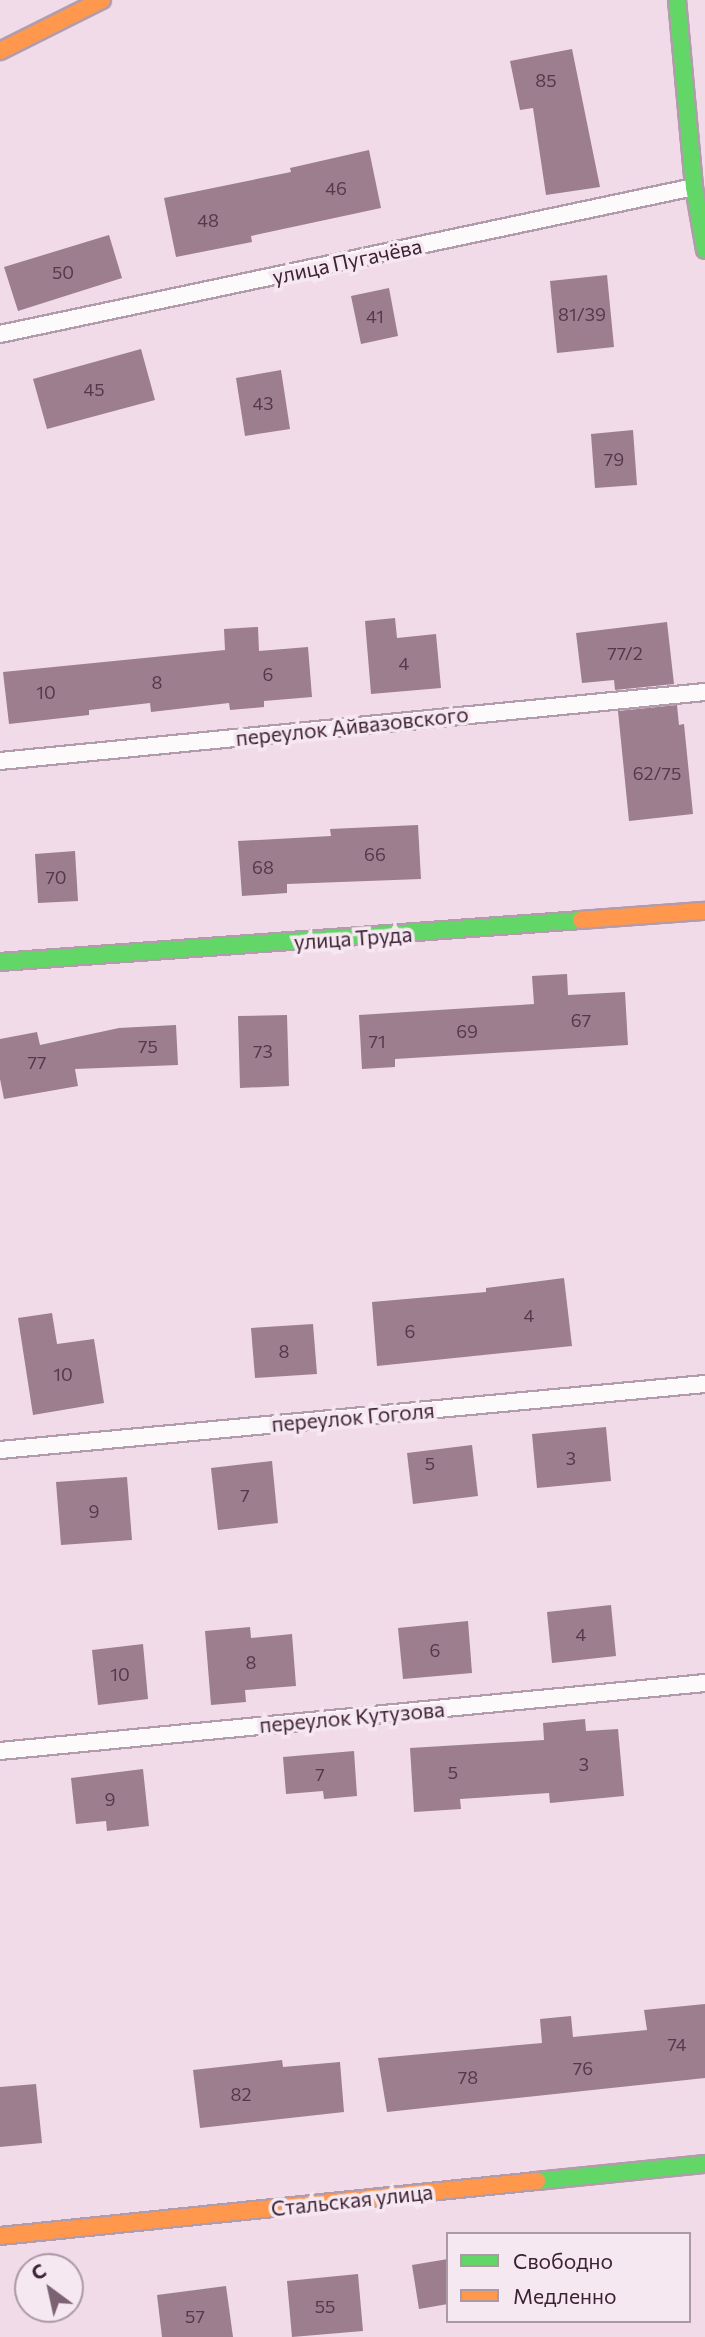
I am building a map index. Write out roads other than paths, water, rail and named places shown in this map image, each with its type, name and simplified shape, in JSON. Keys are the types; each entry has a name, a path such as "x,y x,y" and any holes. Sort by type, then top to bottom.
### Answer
{"street":[{"path":"0,51 102,0"},
{"path":"677,0 694,187 705,250"},
{"name":"улица Труда","path":"0,962 705,911"},
{"name":"Стальская улица","path":"0,2236 705,2164"}],"lane":[{"name":"улица Пугачёва","path":"0,334 694,187"},
{"name":"переулок Айвазовского","path":"0,761 705,692"},
{"name":"переулок Гоголя","path":"0,1450 705,1384"},
{"name":"переулок Кутузова","path":"0,1751 705,1683"}]}
